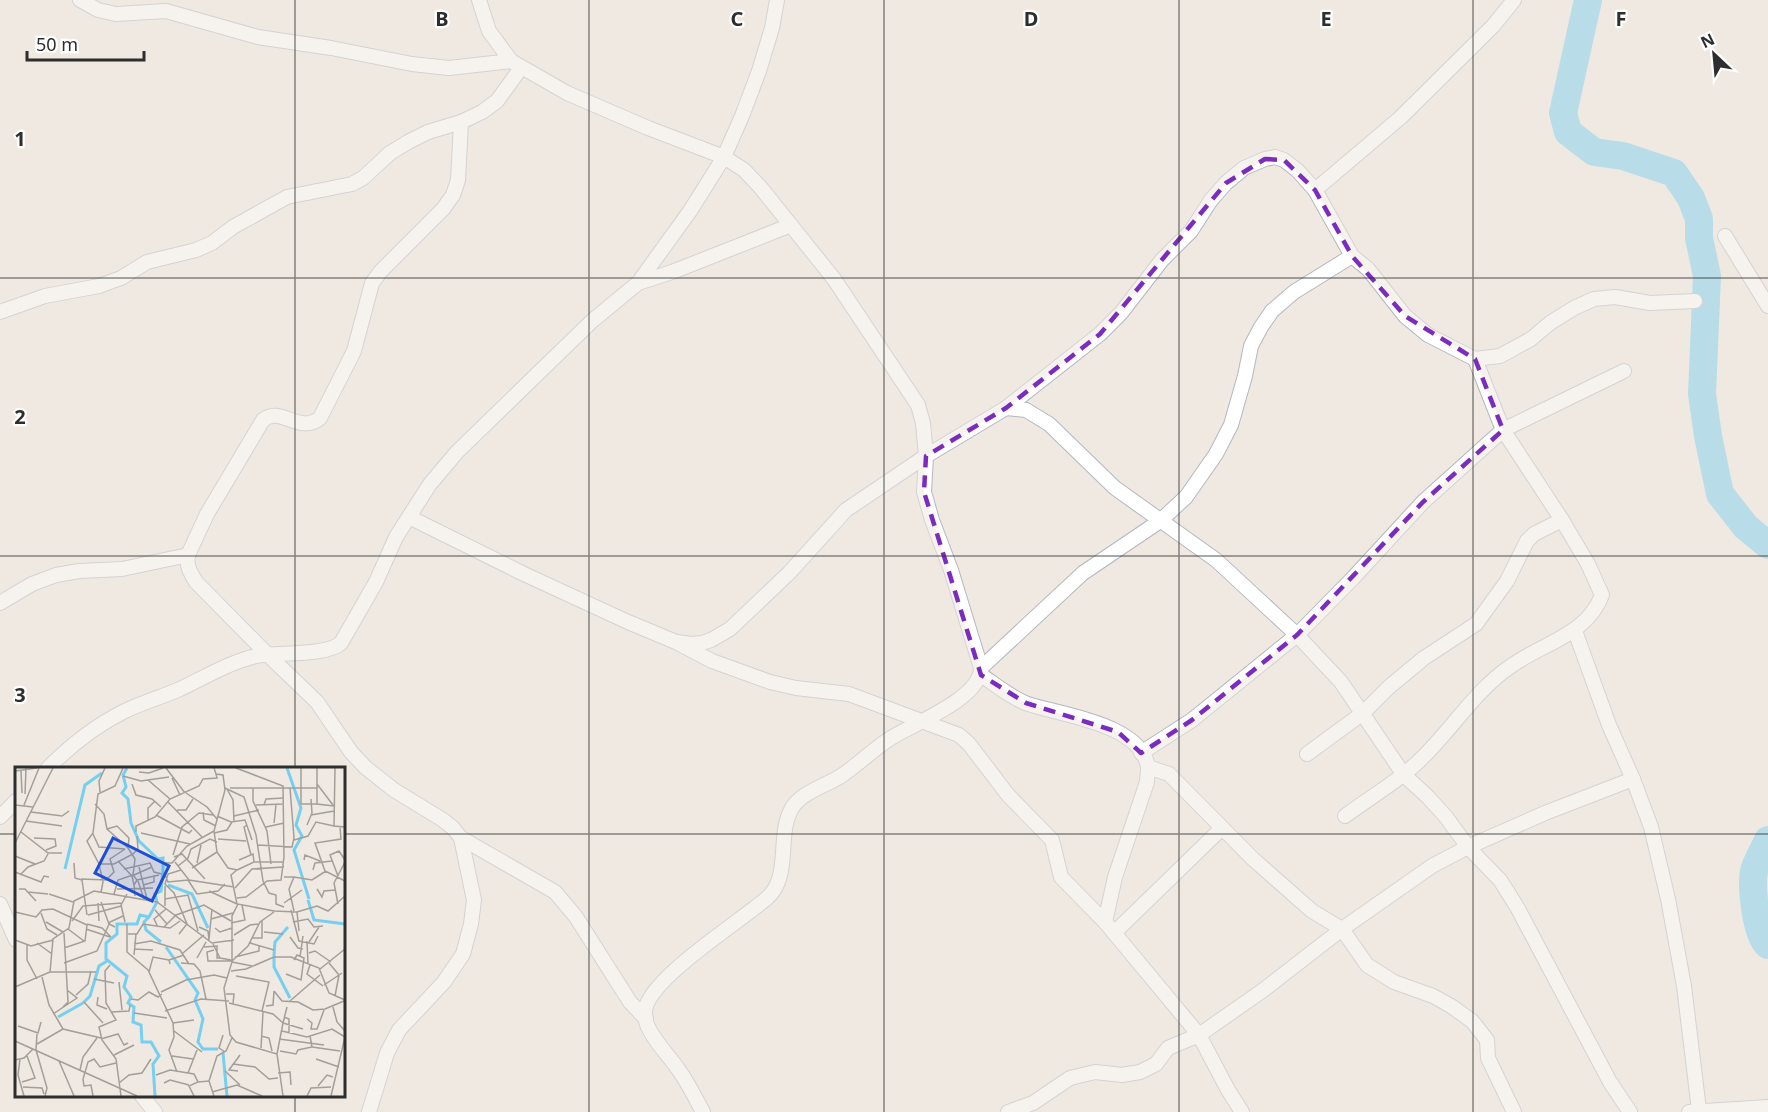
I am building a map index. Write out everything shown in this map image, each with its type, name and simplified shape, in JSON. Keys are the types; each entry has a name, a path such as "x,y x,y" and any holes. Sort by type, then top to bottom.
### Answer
{"street":[{"path":"80,0 98,10 116,14 166,10 258,37 412,64 449,68 516,65"},
{"path":"479,0 489,31 516,65 567,93 648,128 724,156 744,170 834,279 918,405 923,423 926,456 924,492 951,570 981,671 1011,696 1026,703 1098,722 1118,732 1134,744 1148,767 1147,782 1115,877 1105,922"},
{"path":"49,767 89,731 126,710 246,659 267,654 324,650 337,647 341,643 376,582 396,537 430,484 457,452 592,321 638,283 690,211 724,156 759,70 772,28 777,0"},
{"path":"1316,190 1400,118 1492,26 1514,0"},
{"path":"0,312 45,296 99,286 121,278 147,262 196,250 212,243 233,227 272,204 306,192 352,184 363,178 390,153 408,141 482,112 497,101 516,65"},
{"path":"460,122 458,180 453,195 444,209 381,271 372,283 354,351 320,418 313,424 274,415 267,416 263,420 207,514 188,555 188,570 196,582 317,702 351,752 366,767 394,790 448,824 461,838 555,892 576,917 630,1002 646,1019"},
{"path":"676,642 702,643 730,629 789,573 846,510 926,456 1006,408 1107,327 1121,313 1162,260 1191,231 1211,200 1226,183 1244,168 1265,159 1275,157 1284,160 1316,190 1352,256 1368,270 1405,316 1419,328 1475,359 1500,356 1531,339 1550,322 1594,299 1615,297 1650,303 1695,301"},
{"path":"638,283 711,258 791,225"},
{"path":"1725,236 1768,306"},
{"path":"703,1112 679,1070 649,1029 645,1010 655,989 681,965 773,892 780,876 787,824 794,806 804,796 841,776 877,747 923,722 961,697 976,682 981,671 1083,573 1160,521 1186,497 1232,425 1251,346 1260,327 1272,311 1294,292 1352,256"},
{"path":"1345,816 1404,774 1456,722 1492,680 1512,665 1575,631 1593,614 1602,595 1588,564 1562,520 1503,430 1475,359"},
{"path":"1141,753 1192,720 1297,635 1423,502 1503,430 1624,371"},
{"path":"1006,408 1026,410 1049,424 1115,488 1216,560 1297,635 1341,682 1404,774 1446,817 1468,847 1500,880 1517,907 1610,1082 1630,1112"},
{"path":"409,517 524,574 676,642 712,661 760,679 796,688 849,694 959,735 969,744 1008,795 1052,840 1061,877 1105,922 1199,1035 1242,1112"},
{"path":"1307,754 1363,713 1389,687 1424,658 1476,624 1507,581 1527,541 1534,534 1562,520"},
{"path":"0,603 32,584 56,575 78,571 123,569 188,555"},
{"path":"1575,631 1609,725 1652,827 1668,899 1683,986 1694,1111 1768,1107"},
{"path":"1148,767 1168,774 1221,829 1312,911 1341,929 1367,965 1381,975 1433,996 1472,1021 1487,1040 1488,1058 1514,1112"},
{"path":"1008,1112 1033,1103 1060,1084 1082,1074 1095,1072 1122,1075 1140,1072 1156,1064 1168,1048 1199,1035 1262,991 1341,929 1432,866 1468,847 1545,813 1633,778"},
{"path":"0,817 15,802"},
{"path":"1114,933 1221,829"},
{"path":"369,1112 387,1053 399,1030 444,982 463,954 471,924 474,900 461,838"},
{"path":"0,904 15,938"},
{"path":"144,1097 155,1112"}],"highlighted area":[{"path":"1265,159 1284,160 1315,190 1352,256 1405,316 1475,359 1503,430 1423,502 1297,635 1192,720 1141,753 1118,732 1026,703 981,675 924,492 926,456 1006,408 1100,334 1226,183"}],"waterway":[{"path":"1588,0 1563,113 1568,132 1594,152 1623,156 1674,173 1691,198 1699,219 1699,238 1707,276 1702,394 1720,494 1746,527 1768,545"},
{"path":"1768,840 1754,871 1753,888 1760,931 1768,945"}]}
